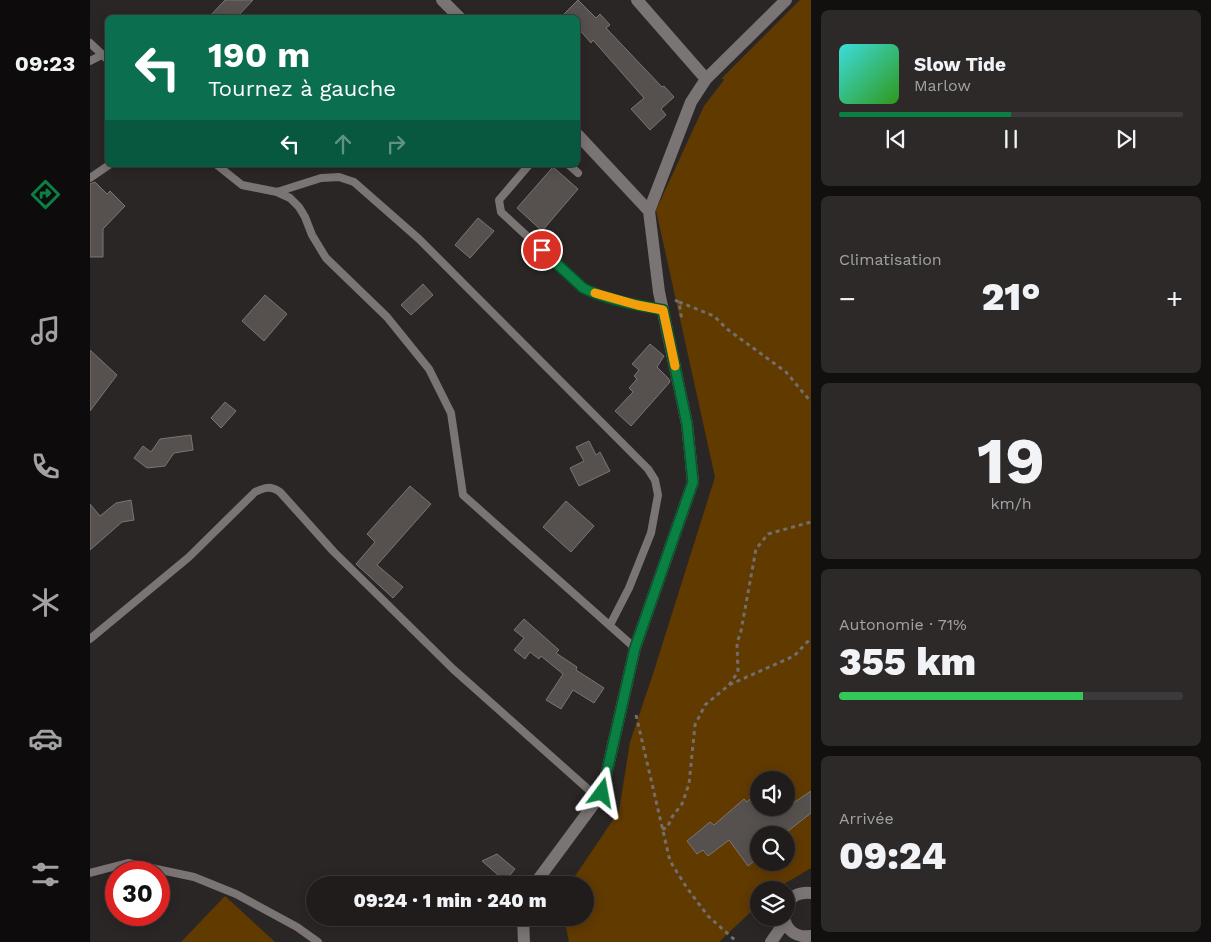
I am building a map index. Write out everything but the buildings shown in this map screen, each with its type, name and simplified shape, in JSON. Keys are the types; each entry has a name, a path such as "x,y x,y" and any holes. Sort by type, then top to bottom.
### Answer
{"street":[{"path":"442,0 457,15"},
{"path":"637,0 706,79"},
{"path":"541,876 602,793 635,648 693,482 687,424 659,292 649,211 691,102 706,79 786,0"},
{"path":"580,137 649,211"},
{"path":"795,896 803,892 811,893"},
{"path":"523,926 524,942"},
{"path":"770,942 781,926"},
{"path":"789,926 794,934 803,938"}],"lane":[{"path":"90,43 105,57"},
{"path":"90,61 105,57"},
{"path":"90,178 106,167"},
{"path":"220,167 242,185 277,192 290,198 299,207 312,235 326,258 386,317 429,369 452,413 463,495 635,648"},
{"path":"527,167 499,200 501,212 583,288 637,305 663,310"},
{"path":"571,167 578,173"},
{"path":"277,192 321,178 339,178 354,182 418,239 648,469 655,480 658,495 651,533 629,588 610,625"},
{"path":"90,639 189,557 255,492 264,487 273,488 280,492 333,552 453,669 598,798"},
{"path":"90,873 128,863 194,877 236,894 297,927 318,942"}],"path":[{"path":"659,292 714,316 727,329 786,372 811,402"},
{"path":"679,302 683,330"},
{"path":"662,829 667,828 672,817 682,804 689,784 695,725 705,705 729,685 738,672 737,643 756,549 768,534 811,522"},
{"path":"729,685 794,656 811,638"},
{"path":"636,714 670,861 708,916 737,942"}],"shaded area":[{"path":"800,0 811,0 811,868 789,881 750,881 750,913 719,942 569,942 566,926 594,926 594,876 575,876 619,811 630,742 715,477 656,210 704,106 724,80 722,78"},
{"path":"225,896 275,942 181,942"}],"slow traffic":[{"path":"595,293 663,310 675,366"}],"route":[{"path":"542,250 583,288 591,292 663,310 687,424 693,482 635,648 602,793"}]}
